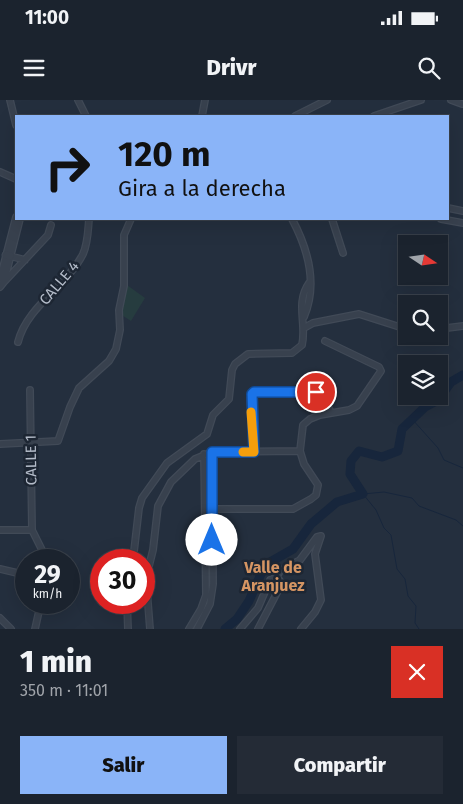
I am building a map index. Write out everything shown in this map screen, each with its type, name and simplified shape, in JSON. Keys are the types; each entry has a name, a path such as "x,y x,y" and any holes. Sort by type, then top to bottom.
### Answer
{"street":[{"path":"10,100 15,121"},
{"path":"78,100 86,115"},
{"path":"202,115 205,100"},
{"path":"297,115 327,100"},
{"path":"377,115 421,100"},
{"path":"451,100 463,106"},
{"path":"0,172 15,179"},
{"path":"449,208 463,211"},
{"path":"1,283 15,220"},
{"path":"8,255 20,220"},
{"name":"CALLE 4","path":"18,342 27,323 79,259 86,242 89,220"},
{"path":"0,444 58,441 79,388 113,356 120,330 119,310 124,286 124,235 131,220"},
{"path":"134,549 142,498 167,463 207,434 213,415 229,399 232,370 235,364 248,354 296,351 302,345 303,318 307,308 309,260 292,220"},
{"path":"332,220 343,253"},
{"path":"446,220 463,223"},
{"path":"1,283 48,235 51,224"},
{"path":"8,255 25,260"},
{"path":"304,328 313,323 359,314 398,326"},
{"path":"448,327 463,326"},
{"path":"209,509 289,510 307,503 316,494 318,485 304,464 300,452 301,428 304,423 330,411 348,410 357,406 381,371 379,367 325,341"},
{"name":"CALLE 1","path":"30,390 32,530"},
{"path":"254,452 250,398 254,392 316,392 324,396 330,411"},
{"path":"150,629 146,578 153,550 158,506 165,492 179,473 204,454 212,452 300,452"},
{"path":"189,629 201,610 206,595 212,452"},
{"path":"197,629 212,598 209,509 204,454"},
{"path":"0,530 32,530 42,549"},
{"path":"277,578 280,571 300,560 317,538 321,536 315,554 321,600 315,612 301,629"},
{"path":"0,569 15,572"},
{"path":"240,629 258,608 270,580 277,578"},
{"path":"258,629 280,587 280,581 277,578"},
{"path":"35,629 38,614"},
{"path":"127,614 128,629"},
{"path":"0,618 11,629"}],"green space":[{"path":"127,285 145,298 131,321 120,314"}],"waterway":[{"path":"225,629 237,619 249,601 265,565 293,549 311,524 337,502 363,494 350,474 351,461 359,451 382,457 398,451 402,429 425,407 438,400 451,382 463,375"},
{"path":"412,419 438,448 444,460 463,468"},
{"path":"363,494 384,492 412,498 419,506 456,520 463,526"},
{"path":"363,494 376,510 384,528 391,535 397,569 405,579 408,596 416,606 415,623 419,629"}],"slow traffic":[{"path":"243,452 254,452 251,412"}],"district":[{"name":"Valle de Aranjuez","path":"273,576"}],"route":[{"path":"212,540 212,452 254,452 250,398 252,394 254,392 316,392"}]}
